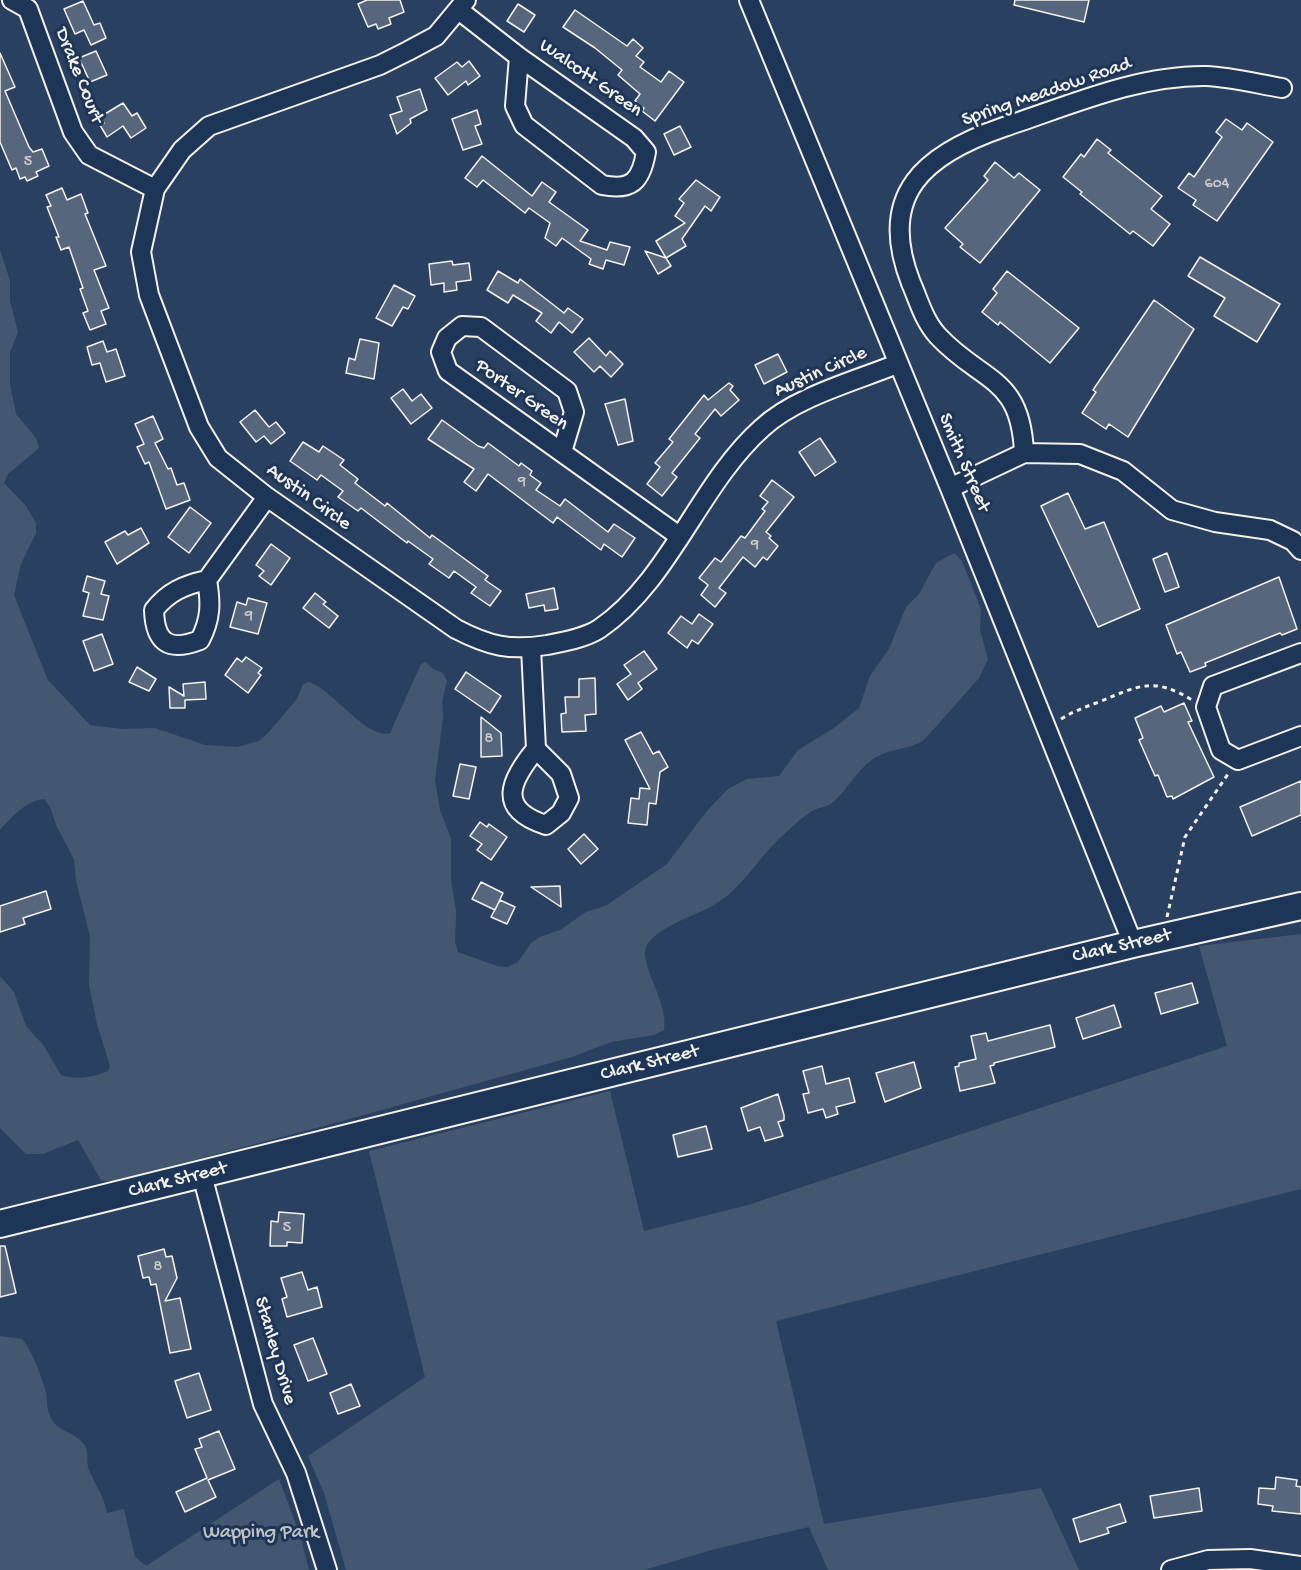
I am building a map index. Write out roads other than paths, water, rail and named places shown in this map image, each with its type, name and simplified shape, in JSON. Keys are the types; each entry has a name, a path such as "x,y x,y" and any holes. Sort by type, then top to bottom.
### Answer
{"main road":[{"name":"Clark Street","path":"0,1224 1133,944 1301,906"}],"street":[{"name":"Smith Street","path":"749,0 950,488 1133,944"},
{"name":"Drake Court","path":"24,3 73,132 90,155 155,189"},
{"name":"Austin Circle","path":"463,5 436,36 380,65 209,126 182,150 155,189 141,252 149,295 199,427 219,458 267,497 456,629 480,641 504,648 531,648 564,642 598,630 645,583 742,447 763,426 789,409 897,364"},
{"name":"Walcott Green","path":"463,5 519,57 634,138 646,152 642,171 632,184 616,188 602,185 524,125 515,106 519,57"},
{"name":"Spring Meadow Road","path":"1024,453 1023,429 1008,392 937,335 926,319 906,269 899,246 901,218 906,197 921,172 939,156 996,130 1133,86 1207,76 1282,88"},
{"name":"Porter Green","path":"562,452 574,412 567,391 481,327 462,326 447,338 441,352 448,371 680,536"},
{"path":"950,488 1024,453 1080,454 1124,471 1172,510 1215,522 1270,530 1293,541 1301,550"},
{"path":"207,580 267,497"},
{"path":"531,648 536,749"},
{"path":"1301,653 1213,686 1206,706 1221,750 1238,760 1301,736"},
{"name":"Stanley Drive","path":"202,1175 263,1404 296,1473 327,1570"},
{"path":"1171,1570 1250,1559 1301,1566"}],"park label":[{"name":"Wapping Park","path":"261,1534"}]}
